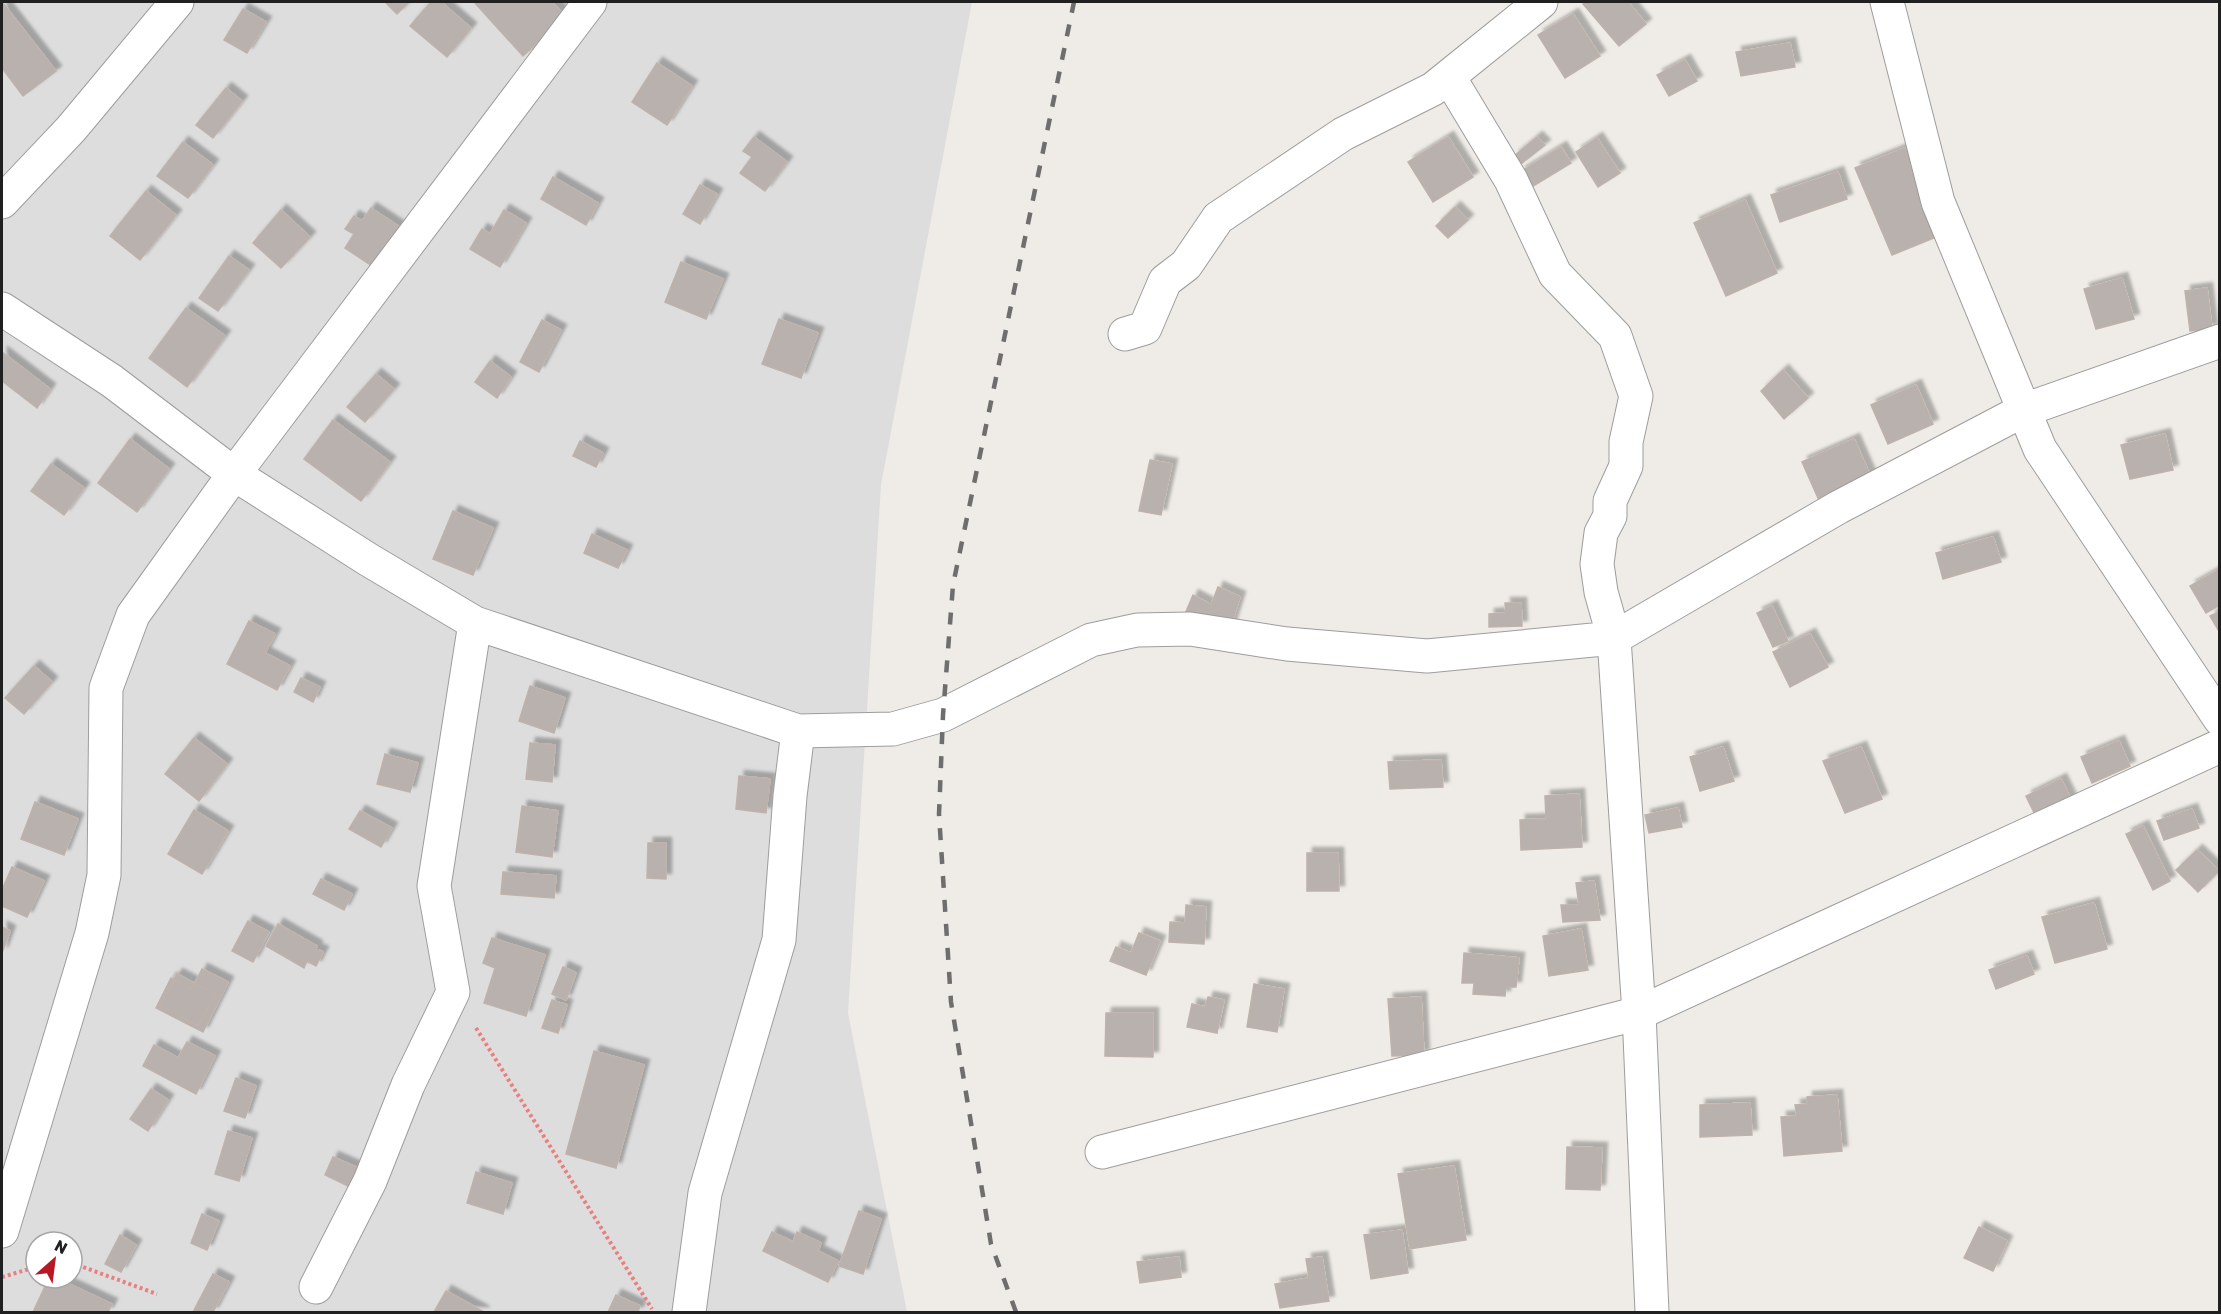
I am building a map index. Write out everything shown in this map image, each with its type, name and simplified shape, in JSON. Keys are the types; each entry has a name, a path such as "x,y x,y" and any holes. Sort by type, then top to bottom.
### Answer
{"street":[{"path":"2,202 71,129 177,2"},
{"path":"2,1231 92,933 104,875 106,688 133,615 234,474 422,221 591,2"},
{"path":"1125,334 1145,328 1165,281 1186,266 1196,247 1218,218 1343,135 1433,89 1541,2"},
{"path":"1887,2 1938,202 2040,449 2218,714"},
{"path":"1449,76 1511,180 1555,274 1615,336 1636,396 1626,442 1626,466 1610,501 1610,516 1601,533 1597,564 1601,592 1614,638 1639,1012 1652,1312"},
{"path":"2,309 112,381 234,474 369,560 475,623 798,730 893,729 943,715 1091,640 1137,630 1190,629 1287,644 1427,656 1614,638 1839,507 2024,410 2220,341"},
{"path":"316,1287 370,1181 408,1086 453,992 434,886 475,623"},
{"path":"688,1312 705,1193 780,940 790,796 798,730"},
{"path":"1102,1152 1639,1012 2220,746"}],"path":[{"path":"453,992 654,1312"},
{"path":"84,1267 157,1294"},
{"path":"2,1277 24,1271"}],"shaded area":[{"path":"2,2 972,2 881,485 848,1013 907,1312 2,1312"}],"building":[{"path":"2,2 56,71 23,96 2,68"},
{"path":"385,2 409,2 397,14"},
{"path":"431,2 441,2 471,28 447,57 410,26"},
{"path":"474,2 552,2 566,17 523,56"},
{"path":"1587,2 1628,2 1646,24 1619,46 1583,4"},
{"path":"243,9 266,22 247,53 224,40"},
{"path":"1573,14 1600,56 1565,78 1538,35"},
{"path":"1790,43 1795,67 1741,76 1736,52"},
{"path":"1685,60 1697,81 1669,96 1657,75"},
{"path":"657,63 692,86 667,125 632,102"},
{"path":"226,88 242,101 213,138 196,125"},
{"path":"754,137 787,162 765,191 740,173 752,157 743,151"},
{"path":"1448,137 1473,177 1433,202 1408,162"},
{"path":"1537,137 1545,145 1521,164 1514,156"},
{"path":"1597,138 1620,173 1598,187 1576,152"},
{"path":"183,142 213,165 188,198 157,176"},
{"path":"1561,147 1571,163 1530,188 1520,172"},
{"path":"1905,148 1941,235 1892,255 1855,168"},
{"path":"1838,172 1847,199 1780,222 1771,195"},
{"path":"553,177 598,203 586,225 541,199"},
{"path":"700,185 717,194 700,224 683,214"},
{"path":"146,191 176,215 140,260 110,236"},
{"path":"1745,200 1777,273 1726,296 1694,223"},
{"path":"1455,207 1468,220 1448,238 1436,226"},
{"path":"371,208 404,230 378,270 345,248 354,234 345,229 354,216 362,221"},
{"path":"281,210 310,237 281,268 253,243"},
{"path":"504,210 526,223 500,267 470,249 482,229 490,234"},
{"path":"229,256 249,270 218,311 199,298"},
{"path":"681,262 723,279 706,319 665,302"},
{"path":"2122,278 2134,319 2096,329 2084,289"},
{"path":"2207,288 2212,329 2190,331 2185,291"},
{"path":"186,308 225,336 187,387 149,358"},
{"path":"779,319 818,333 801,378 762,364"},
{"path":"542,320 561,330 539,372 520,362"},
{"path":"2,352 50,389 37,408 2,381"},
{"path":"490,361 511,377 497,398 475,382"},
{"path":"1783,370 1808,398 1784,419 1761,391"},
{"path":"376,374 394,389 365,422 347,407"},
{"path":"1916,385 1933,424 1888,444 1871,405"},
{"path":"333,420 390,462 361,501 304,459"},
{"path":"2165,434 2173,470 2130,479 2121,445"},
{"path":"130,439 169,469 137,512 98,483"},
{"path":"1854,439 1873,482 1821,505 1802,462"},
{"path":"580,441 603,453 596,467 573,456"},
{"path":"1150,460 1172,464 1161,515 1139,511"},
{"path":"51,464 84,488 64,515 31,491"},
{"path":"453,511 493,528 473,575 433,559"},
{"path":"592,534 627,550 618,568 584,553"},
{"path":"1993,537 2001,562 1943,579 1936,553"},
{"path":"2220,569 2220,605 2206,613 2190,586"},
{"path":"1218,587 1240,597 1228,635 1185,614 1193,595 1211,605"},
{"path":"1505,603 1521,603 1522,626 1489,627 1489,614 1506,613"},
{"path":"1772,606 1788,641 1773,647 1757,613"},
{"path":"2220,611 2220,633 2210,616"},
{"path":"249,621 275,634 265,653 290,666 277,690 227,664"},
{"path":"1810,634 1828,667 1790,687 1773,652"},
{"path":"34,666 52,682 24,714 5,698"},
{"path":"301,678 320,687 313,702 294,692"},
{"path":"530,686 565,698 554,733 519,721"},
{"path":"194,738 227,764 199,801 165,774"},
{"path":"2119,741 2130,766 2092,783 2081,757"},
{"path":"530,743 555,745 552,782 526,779"},
{"path":"1723,747 1734,781 1700,791 1690,757"},
{"path":"1861,747 1882,799 1845,813 1823,761"},
{"path":"385,754 418,763 410,792 377,784"},
{"path":"1441,760 1443,787 1390,789 1388,762"},
{"path":"739,776 770,779 766,813 736,809"},
{"path":"2061,779 2072,802 2037,819 2026,796"},
{"path":"1579,794 1582,847 1521,850 1520,820 1546,819 1545,796"},
{"path":"35,802 78,819 64,855 21,839"},
{"path":"522,806 558,811 552,857 516,852"},
{"path":"1678,808 1682,827 1649,833 1645,815"},
{"path":"2192,809 2199,828 2164,840 2157,821"},
{"path":"194,810 228,831 202,874 168,854"},
{"path":"360,811 392,828 381,847 349,829"},
{"path":"2143,826 2170,881 2153,890 2126,834"},
{"path":"648,843 666,843 666,879 647,878"},
{"path":"2197,850 2219,871 2198,892 2176,870"},
{"path":"1307,853 1338,853 1339,891 1307,891"},
{"path":"12,867 44,881 27,917 2,906 2,890"},
{"path":"503,872 556,876 554,898 501,894"},
{"path":"321,879 352,894 344,910 313,894"},
{"path":"1594,881 1600,920 1563,922 1561,905 1579,905 1576,883"},
{"path":"2094,903 2107,949 2055,963 2042,917"},
{"path":"1186,905 1206,907 1204,944 1169,942 1170,922 1185,923"},
{"path":"248,921 269,932 253,962 232,951"},
{"path":"278,924 317,946 316,949 323,952 316,966 307,961 304,968 266,946"},
{"path":"2,927 10,931 2,953"},
{"path":"1581,929 1588,970 1549,976 1543,936"},
{"path":"1139,933 1160,941 1146,975 1110,961 1116,947 1131,953"},
{"path":"492,938 545,955 526,1016 484,1003 495,968 483,963"},
{"path":"1464,953 1519,958 1516,987 1506,987 1505,996 1473,994 1474,983 1462,983"},
{"path":"2027,956 2034,974 1996,989 1989,970"},
{"path":"563,967 576,973 566,1000 552,994"},
{"path":"202,969 228,982 203,1032 156,1008 171,978 192,989"},
{"path":"177,974 215,994 198,1026 160,1006"},
{"path":"1254,984 1284,989 1277,1032 1247,1027"},
{"path":"1208,997 1224,1000 1217,1033 1187,1027 1192,1004 1205,1007"},
{"path":"1421,997 1424,1055 1392,1056 1388,999"},
{"path":"552,1000 567,1005 558,1033 542,1028"},
{"path":"1106,1013 1153,1013 1153,1057 1105,1056"},
{"path":"187,1042 215,1056 196,1094 143,1066 154,1045 178,1058"},
{"path":"594,1051 644,1065 616,1168 566,1154"},
{"path":"236,1078 256,1086 245,1118 224,1111"},
{"path":"151,1089 168,1100 148,1131 130,1119"},
{"path":"1837,1095 1842,1151 1784,1156 1781,1117 1797,1116 1795,1105 1807,1104 1807,1097"},
{"path":"1750,1103 1752,1135 1700,1137 1700,1105"},
{"path":"228,1131 252,1138 239,1181 215,1174"},
{"path":"1567,1147 1602,1148 1600,1190 1566,1189"},
{"path":"333,1157 358,1168 350,1187 325,1175"},
{"path":"1454,1166 1466,1240 1410,1249 1398,1174"},
{"path":"476,1172 512,1183 503,1214 467,1203"},
{"path":"859,1211 881,1219 863,1274 839,1266"},
{"path":"202,1214 219,1221 207,1250 191,1243"},
{"path":"1979,1227 2007,1241 1993,1271 1964,1258"},
{"path":"1402,1230 1408,1273 1371,1279 1364,1235"},
{"path":"772,1232 793,1242 797,1232 821,1243 818,1251 838,1261 828,1282 763,1251"},
{"path":"120,1235 136,1245 121,1272 105,1264"},
{"path":"1179,1257 1181,1277 1140,1283 1137,1262"},
{"path":"1322,1257 1329,1301 1280,1308 1275,1284 1309,1278 1306,1259"},
{"path":"213,1274 229,1282 213,1312 194,1310"},
{"path":"43,1290 82,1290 112,1304 108,1312 33,1312"},
{"path":"446,1291 484,1312 434,1312"},
{"path":"616,1295 640,1306 638,1312 608,1312"}],"railway":[{"path":"1016,1312 991,1244 951,1002 939,814 943,715 953,585 1074,2"}]}
